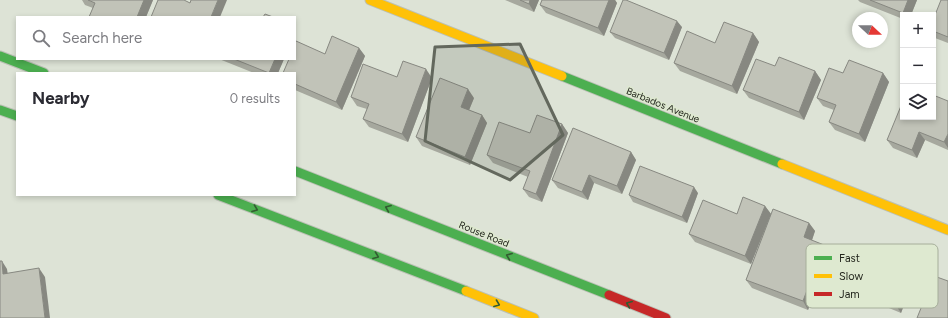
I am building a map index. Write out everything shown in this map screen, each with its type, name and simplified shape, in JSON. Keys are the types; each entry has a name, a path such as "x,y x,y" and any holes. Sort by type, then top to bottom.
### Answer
{"street":[{"name":"Barbados Avenue","path":"370,0 948,230"},
{"path":"0,56 41,72"},
{"path":"0,110 16,116"},
{"name":"Rouse Road","path":"296,171 666,318"},
{"path":"221,196 534,318"}],"highlighted area":[{"path":"520,44 563,135 510,180 425,141 435,47"}],"building":[{"path":"88,0 144,0 137,16 89,16 95,3"},
{"path":"158,0 184,0 190,3 191,0 218,0 211,16 151,16"},
{"path":"520,0 530,0 529,4"},
{"path":"542,0 609,0 598,28 540,5"},
{"path":"623,0 677,21 664,53 610,32"},
{"path":"870,0 908,0 903,12"},
{"path":"941,0 948,0 948,37 936,32 936,12"},
{"path":"724,22 753,33 732,86 674,63 687,31 715,43"},
{"path":"332,36 359,48 336,102 296,84 296,72 283,72 289,60 296,60 296,41 325,54"},
{"path":"779,57 815,71 799,112 743,90 756,59 775,66"},
{"path":"236,60 275,60 269,72"},
{"path":"849,60 883,73 859,134 829,122 836,105 817,98 829,68 843,73"},
{"path":"403,61 426,69 402,134 363,119 369,104 351,97 363,64 397,77"},
{"path":"440,78 468,89 461,107 482,115 465,157 416,137"},
{"path":"936,96 948,101 948,134 944,142 919,132 912,150 887,140 900,108 900,120 936,120"},
{"path":"537,115 562,124 536,194 523,189 530,171 487,155 499,122 530,133"},
{"path":"573,128 631,152 617,186 589,175 582,192 552,180"},
{"path":"640,166 694,187 682,217 629,195"},
{"path":"743,197 765,206 745,256 689,234 703,200 737,214"},
{"path":"773,209 809,223 804,237 822,244 806,244 806,293 803,301 746,280"},
{"path":"0,261 2,261 3,274 39,268 45,318 0,318"},
{"path":"938,277 948,281 948,318 917,318 921,308 938,308"}],"traffic: fast":[{"path":"0,56 41,72"},
{"path":"562,76 782,164"},
{"path":"0,110 16,116"},
{"path":"296,171 609,295"},
{"path":"221,196 466,291"}],"traffic: slow":[{"path":"370,0 562,76"},
{"path":"782,164 948,230"},
{"path":"466,291 534,318"}],"traffic: jam":[{"path":"609,295 666,318"}]}
